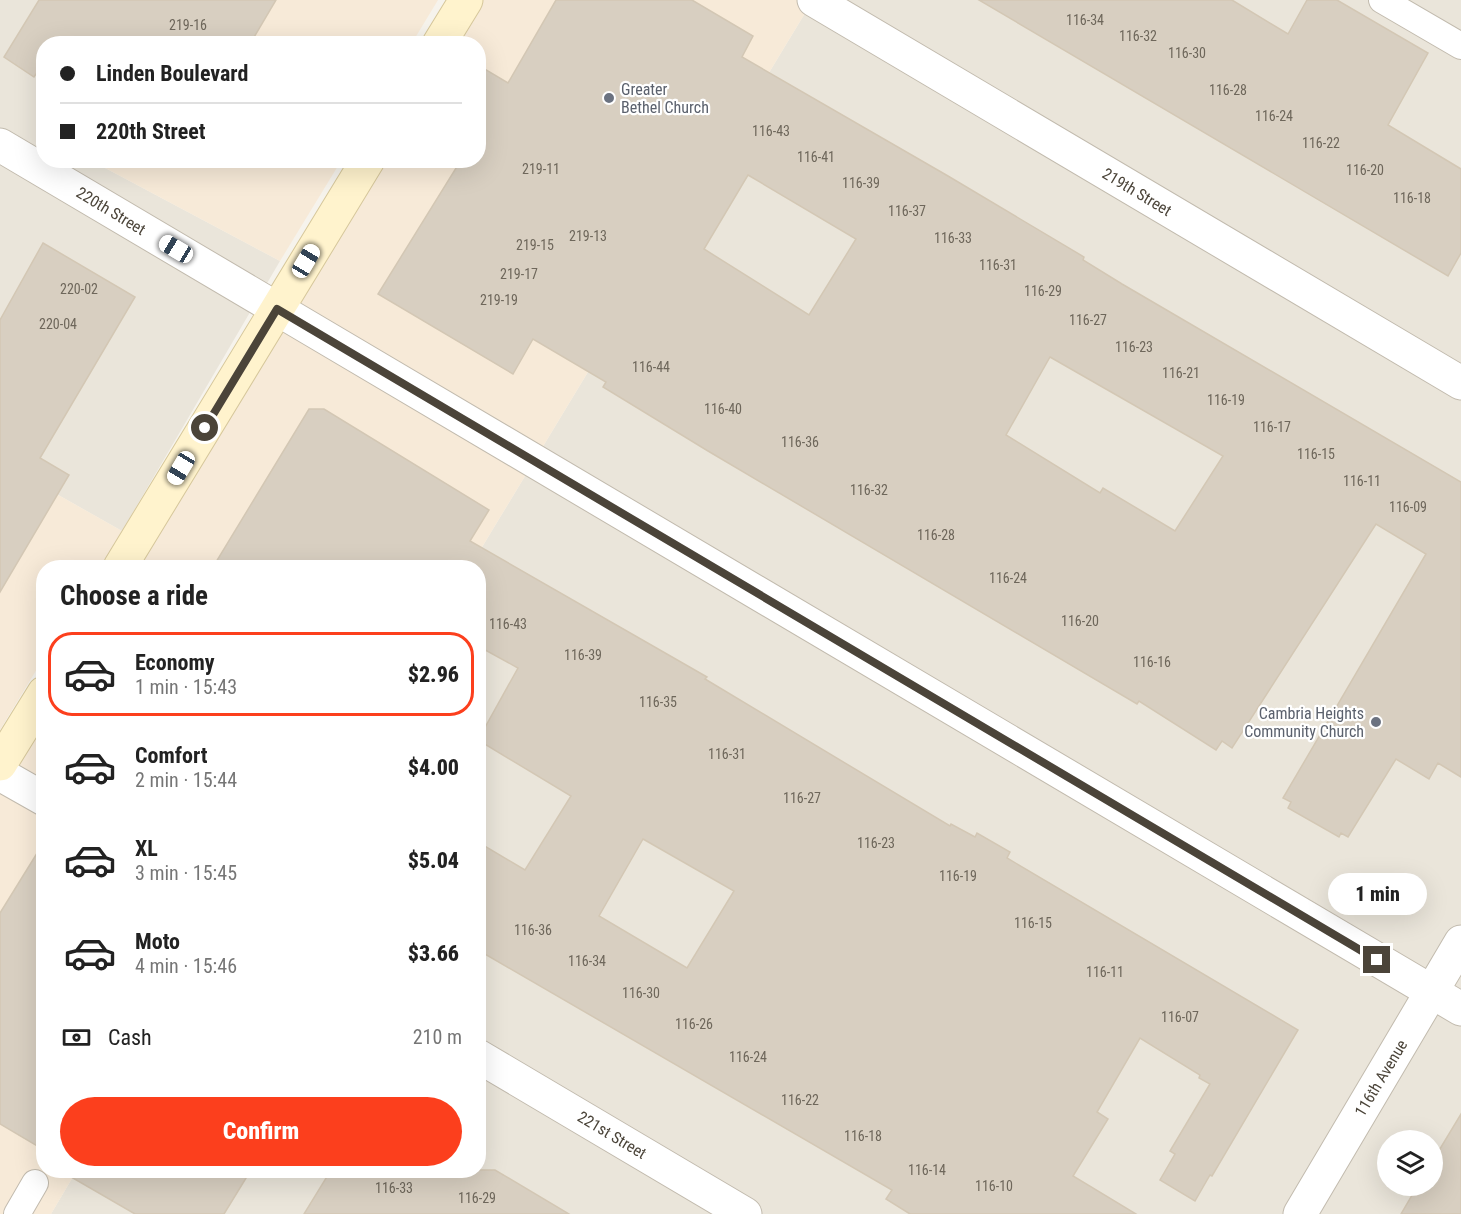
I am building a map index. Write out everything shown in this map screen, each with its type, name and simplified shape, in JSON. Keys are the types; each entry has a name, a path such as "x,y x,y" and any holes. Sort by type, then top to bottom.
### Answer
{"main road":[{"path":"444,36 466,0"},
{"path":"124,560 363,168"},
{"path":"0,764 36,706"}],"street":[{"name":"219th Street","path":"814,0 1461,383"},
{"name":"220th Street","path":"0,145 36,166"},
{"name":"220th Street","path":"39,168 1461,1009"},
{"path":"0,774 36,794"},
{"name":"116th Avenue","path":"1300,1214 1461,942"},
{"name":"221st Street","path":"486,1061 745,1214"}],"lane":[{"path":"1382,0 1461,46"},
{"path":"17,1214 35,1183"}],"shaded area":[{"path":"0,0 118,0 57,36 36,36 36,168 105,168 280,261 122,531 0,462"},
{"path":"118,0 438,0 416,36 98,36"},
{"path":"472,0 813,0 474,560 130,560 370,168 486,168 486,36 449,36"},
{"path":"813,0 1461,0 1461,1214 51,1214 72,1178 486,1178 486,560 474,560"},
{"path":"105,168 337,168 280,261"},
{"path":"0,462 122,531 104,560 36,560 36,671 0,730"},
{"path":"36,715 36,1178 72,1178 51,1214 0,1214 0,774"}],"building":[{"path":"39,0 276,0 255,36 36,36 36,74 34,77 4,57"},
{"path":"556,0 692,0 753,36 742,57 948,176 1084,257 1083,260 1122,284 1461,482 1461,777 1438,763 1429,779 1396,759 1348,837 1341,833 1339,837 1288,808 1291,802 1283,798 1426,554 1376,524 1232,748 1222,741 1216,750 1139,701 1137,704 708,451 603,387 606,382 533,339 513,374 378,294 456,168 486,168 486,70 508,83","holes":["748,175 856,239 809,315 704,249","1050,357 1223,456 1175,531 1103,488 1100,493 1006,435"]},
{"path":"979,0 1232,0 1288,34 1307,0 1337,0 1428,53 1388,125 1461,169 1461,253 1448,276"},
{"path":"43,243 135,297 40,458 69,475 0,592 0,320"},
{"path":"309,409 324,409 489,510 470,541 707,677 705,679 950,826 951,824 975,837 977,833 1010,852 1007,858 1298,1030 1195,1201 1160,1180 1175,1154 1170,1151 1210,1084 1199,1078 1200,1075 1140,1038 1097,1112 1108,1119 1073,1176 1136,1214 910,1214 886,1199 892,1190 486,955 486,847 525,870 571,796 486,745 486,726 518,668 486,650 486,560 217,560","holes":["643,839 734,891 687,968 599,916"]},
{"path":"36,855 36,1145 0,1124 0,913"},
{"path":"1461,1114 1461,1214 1401,1214 1412,1196 1443,1196 1443,1144"},
{"path":"486,1170 495,1170 569,1214 304,1214 326,1178 486,1178"},
{"path":"73,1178 246,1178 224,1214 135,1214"}],"place":[{"name":"Greater Bethel Church","path":"609,98"},
{"name":"Cambria Heights Community Church","path":"1376,722"}],"route":[{"path":"205,428 277,309 1377,960"}]}
